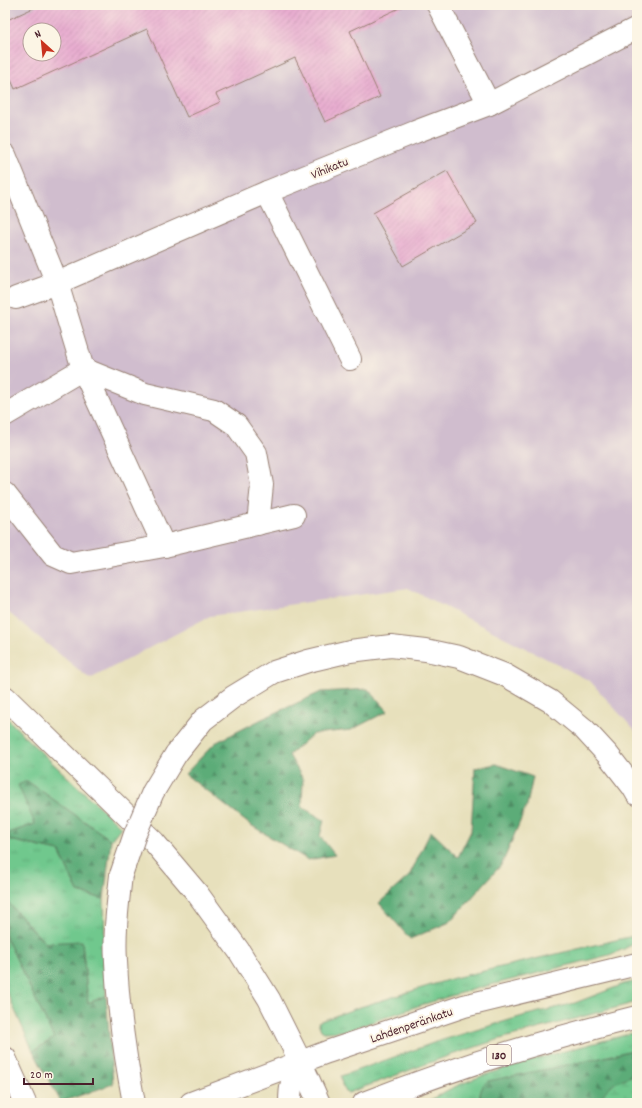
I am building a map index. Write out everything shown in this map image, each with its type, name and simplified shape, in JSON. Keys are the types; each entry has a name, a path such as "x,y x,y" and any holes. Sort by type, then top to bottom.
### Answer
{"main road":[{"path":"438,5 489,104"},
{"name":"Vihikatu","path":"16,298 57,282 267,192 415,132 489,104 637,28"},
{"path":"5,155 57,282 83,369 164,546"},
{"path":"267,192 350,359"},
{"path":"5,415 83,369"},
{"path":"83,369 145,394 214,410 236,425 256,453 262,485 258,524"},
{"path":"5,494 53,555 71,563 164,546 294,515"},
{"path":"134,1103 124,1050 116,960 117,912 121,875 135,834 153,792 176,754 203,720 233,698 274,672 308,661 350,651 391,646 426,650 459,657 505,675 550,701 584,729 625,776 637,794"},
{"path":"5,697 154,842 197,893 239,951 268,999 301,1063 319,1103"},
{"name":"Lahdenperänkatu","path":"190,1103 464,1006 637,964"},
{"name":"130","path":"364,1103 417,1082 520,1048 585,1030 637,1018"},
{"path":"5,1058 21,1094"},
{"path":"290,1103 290,1089 294,1075 301,1063"},
{"name":"130","path":"395,1103 404,1092 417,1082"}],"shaded area":[{"path":"5,5 637,5 637,733 590,681 408,588 210,616 90,679 9,613 5,607"}],"green space":[{"path":"368,689 388,711 351,730 313,734 289,755 303,779 302,807 324,820 320,836 335,855 308,860 249,824 185,774 215,743 262,719 321,692"},
{"path":"5,716 27,739 121,827 111,840 27,781 35,824 9,833 10,840 59,851 78,892 104,899 106,996 88,1003 82,942 45,943 5,899"},
{"path":"496,764 533,777 527,805 502,864 450,922 410,939 379,903 409,876 431,831 458,857 471,831 475,768"},
{"path":"27,781 111,840 104,899 78,892 59,851 10,840 9,833 35,824 18,785"},
{"path":"5,899 45,943 82,941 88,1003 106,996 113,1084 61,1102 33,1051 54,1038 5,935"},
{"path":"5,935 54,1038 33,1051 5,988"},
{"path":"633,936 635,942 634,944 609,955 467,991 346,1031 324,1032 321,1030 318,1022 357,1008 454,978"},
{"path":"637,981 637,1002 500,1039 445,1057 348,1093 342,1085 341,1076 436,1042 523,1016 575,1003 624,984"},
{"path":"637,1032 637,1049 601,1058 480,1094 479,1103 426,1103 460,1084 496,1071"},
{"path":"637,1049 637,1074 620,1081 605,1093 599,1103 479,1103 482,1088 488,1081 601,1058"},
{"path":"637,1074 637,1103 599,1103 609,1087 619,1081"}],"building":[{"path":"40,5 406,5 350,31 380,97 325,122 295,58 216,94 220,102 187,117 147,29 15,89 5,66 5,21"},
{"path":"447,171 477,223 403,266 373,213"}]}
